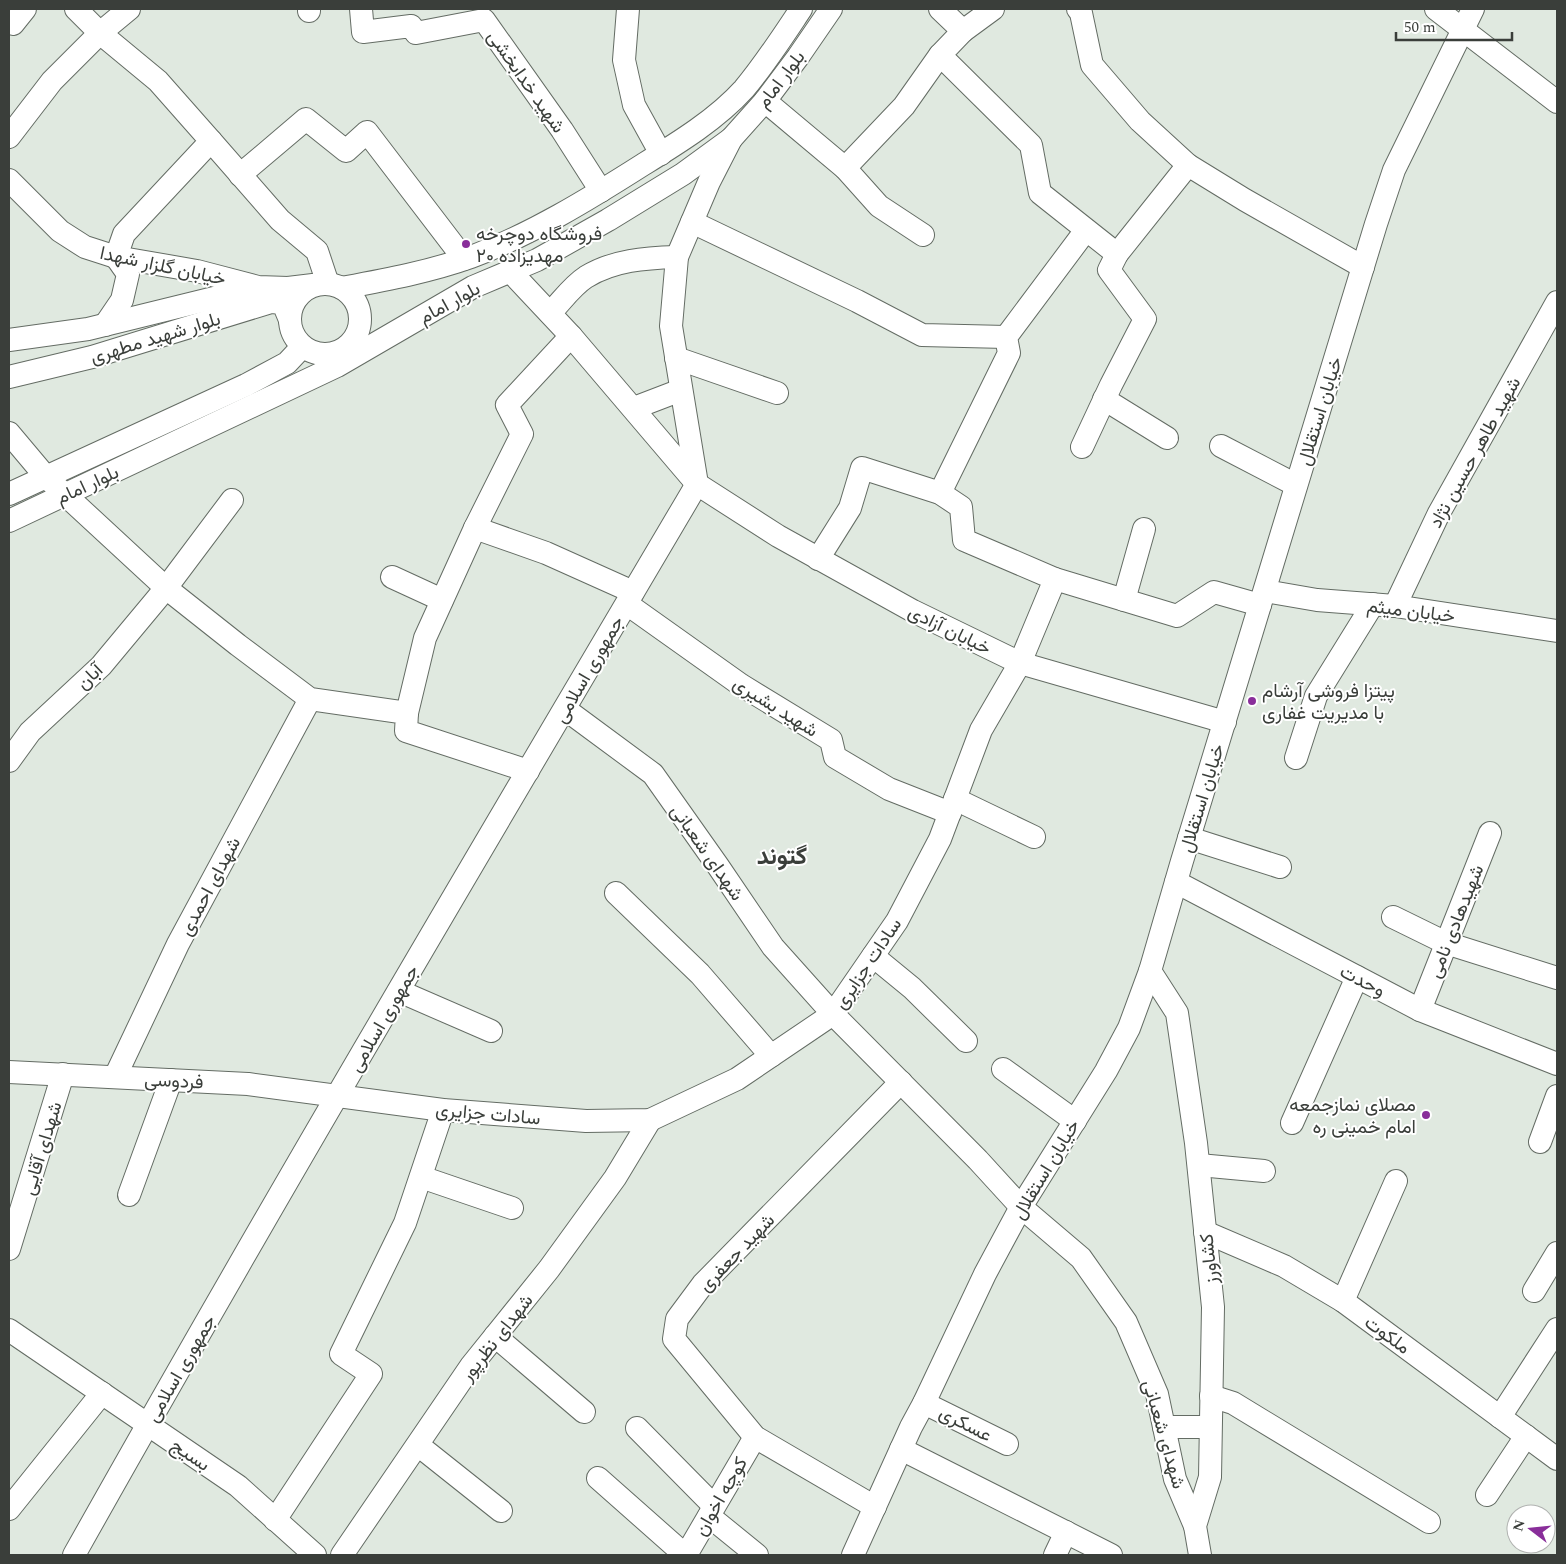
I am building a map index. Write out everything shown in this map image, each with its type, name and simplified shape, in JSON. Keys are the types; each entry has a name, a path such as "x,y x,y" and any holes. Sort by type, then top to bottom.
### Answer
{"street":[{"path":"76,9 100,33 158,81 280,220 317,251 328,286"},
{"path":"9,137 52,81 100,33 129,9"},
{"name":"شهید خدابخشی","path":"362,9 363,32 411,26 416,32 484,20 562,130 601,191"},
{"path":"628,9 624,60 634,105 661,154"},
{"name":"بلوار امام","path":"328,286 405,276 464,259 529,231 601,191 661,154 713,117 743,89 801,9"},
{"name":"بلوار امام","path":"9,520 337,366 473,287 537,260 608,220 683,174 731,139 765,101 831,9"},
{"path":"940,9 964,31"},
{"path":"845,168 904,106 940,55 964,31 993,9"},
{"path":"1078,9 1081,13 1092,65 1140,121 1188,165 1362,267"},
{"path":"1436,9 1557,102"},
{"name":"خیابان استقلال","path":"853,1555 985,1274 1021,1206 1106,1071 1129,1028 1150,970 1362,267 1394,170 1474,9"},
{"path":"940,55 1031,145 1040,193 1117,254"},
{"path":"765,101 845,168 879,206 923,235"},
{"path":"240,175 306,119 346,151 367,132 464,259"},
{"path":"697,484 671,326 677,257 709,182 731,139"},
{"path":"105,325 122,300 128,274 116,257 124,234 211,141"},
{"path":"1082,446 1145,319 1109,270 1117,254 1188,165"},
{"name":"خیابان گلزار شهدا","path":"9,180 60,231 85,247 116,257 198,271 258,287 328,286"},
{"path":"692,222 858,301 922,335 1006,337"},
{"path":"940,493 1009,353 1006,337 1086,230"},
{"path":"550,313 585,278 612,265 642,258 677,257"},
{"path":"510,271 571,336 697,484"},
{"path":"313,377 337,352 355,339 360,325 359,311 354,297 328,286 301,294 293,306 290,320 294,335 302,347 316,353 337,352 398,331"},
{"name":"بلوار شهید مطهری","path":"9,340 88,329 258,287"},
{"name":"بلوار شهید مطهری","path":"9,377 92,357 270,302 283,303 290,320"},
{"name":"شهید طاهر حسین نژاد","path":"1395,606 1439,513 1557,302"},
{"path":"528,771 406,731 407,713 425,638 475,528 522,434 507,405 571,336"},
{"name":"بلوار امام","path":"9,494 246,385 287,363 302,347"},
{"path":"676,358 777,392"},
{"path":"634,408 681,390"},
{"path":"1104,399 1167,438"},
{"path":"9,433 46,477 166,588 238,645 310,698 407,713"},
{"path":"1221,446 1296,485"},
{"path":"818,559 850,508 862,468 940,493 960,507 964,540 1055,579"},
{"name":"خیابان آزادی","path":"697,484 778,536 818,559 913,611 1020,663 1225,722"},
{"name":"جمهوری اسلامی","path":"74,1555 338,1095 697,484"},
{"name":"آبان","path":"9,761 30,732 101,666 166,588 232,500"},
{"name":"شهید بشیری","path":"475,528 546,553 630,598 741,685 831,740 835,757 889,789 952,806 1034,837"},
{"path":"1124,600 1144,529"},
{"path":"392,577 442,600"},
{"name":"خیابان میثم","path":"1055,579 1177,616 1214,592 1263,598 1395,606 1557,631"},
{"name":"سادات جزایری","path":"338,1095 444,1110 586,1122 650,1120 737,1080 833,1014 897,921 940,839 981,730 1020,663 1055,579"},
{"path":"1296,758 1316,696 1373,604"},
{"name":"شهدای احمدی","path":"115,1077 178,944 310,698"},
{"name":"شهدای شعبانی","path":"564,710 653,774 773,947 833,1014 1021,1206 1081,1258 1126,1322 1157,1394 1176,1479 1194,1526"},
{"name":"شهیدهادی نامی","path":"1420,1010 1490,833"},
{"path":"1189,838 1280,867"},
{"name":"وحدت","path":"1176,882 1420,1010 1557,1064"},
{"path":"616,893 700,974 771,1056"},
{"path":"1393,916 1446,943 1557,978"},
{"path":"873,956 912,988 966,1041"},
{"name":"کشاورز","path":"1150,970 1178,1013 1199,1165 1213,1307 1210,1477 1194,1526 1200,1555"},
{"path":"1292,1123 1357,977"},
{"path":"399,992 491,1031"},
{"path":"1002,1069 1075,1121"},
{"name":"فردوسی","path":"9,1072 248,1084 338,1095"},
{"name":"شهدای آقایی","path":"9,1249 63,1074"},
{"path":"129,1195 171,1080"},
{"name":"شهید جعفری","path":"755,1437 674,1339 677,1319 703,1284 901,1082"},
{"path":"1540,1142 1557,1096"},
{"path":"275,1520 371,1374 341,1354 405,1223 444,1110"},
{"name":"شهدای نظرپور","path":"342,1555 471,1366 549,1269 614,1178 650,1120"},
{"path":"1199,1165 1264,1172"},
{"path":"421,1177 512,1208"},
{"path":"1343,1301 1396,1181"},
{"name":"ملکوت","path":"1205,1232 1284,1266 1343,1301 1557,1459"},
{"path":"1534,1292 1557,1253"},
{"path":"1500,1417 1557,1329"},
{"name":"بسیج","path":"9,1330 238,1486 315,1555"},
{"path":"495,1336 584,1412"},
{"path":"9,1510 102,1393"},
{"path":"1211,1396 1233,1403 1429,1522"},
{"name":"عسکری","path":"924,1402 1007,1444"},
{"path":"1164,1427 1210,1427"},
{"path":"637,1428 712,1511 757,1555"},
{"path":"1487,1495 1526,1436"},
{"path":"755,1437 875,1507"},
{"name":"کوچه اخوان","path":"685,1555 755,1437"},
{"path":"418,1445 501,1511"},
{"path":"902,1449 1112,1555"},
{"path":"598,1478 685,1555"},
{"path":"1055,1555 1066,1532"}],"place":[{"name":"فروشگاه دوچرخه ۲۰ مهدیزاده","path":"466,244"},
{"name":"پیتزا فروشی آرشام با مدیریت غفاری","path":"1252,701"},
{"name":"مصلای نمازجمعه امام خمینی ره","path":"1426,1115"}],"district":[{"name":"گتوند","path":"782,856"}]}
